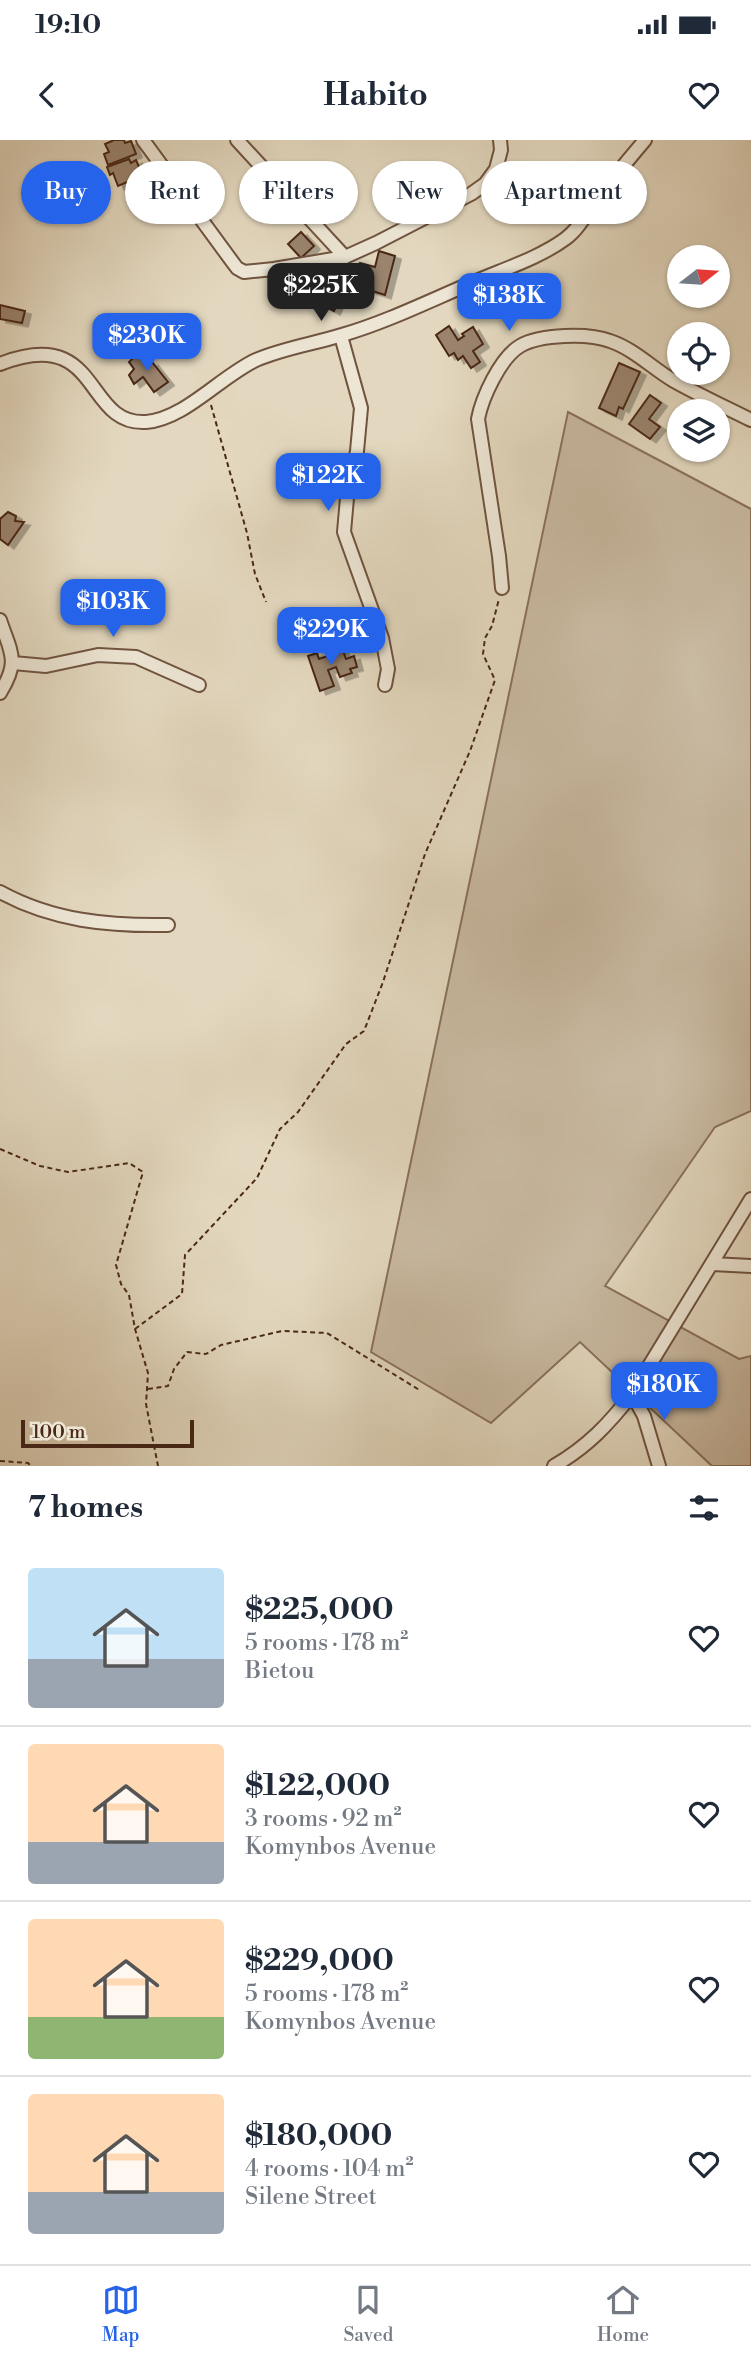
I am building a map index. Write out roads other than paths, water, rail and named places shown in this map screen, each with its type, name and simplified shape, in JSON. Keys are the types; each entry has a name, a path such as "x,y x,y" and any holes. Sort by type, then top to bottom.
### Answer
{"street":[{"path":"143,140 237,268 244,272 345,257 423,219 485,184 496,169 501,150 500,140"},
{"path":"237,140 345,257"},
{"path":"0,364 30,355 63,357 77,366 111,409 121,417 136,422 158,420 176,413 245,365 273,353 341,336 558,244 576,228 645,140"},
{"path":"341,336 362,417 347,498 344,532 382,638 388,669 385,685"},
{"path":"502,589 478,419 482,400 510,355 519,346 532,341 576,336 612,341 672,380 751,420"},
{"path":"0,620 13,663 11,676 0,693"},
{"path":"13,663 46,666 98,655 136,657 199,685"},
{"path":"0,892 77,921 137,926 168,925"},
{"path":"554,1466 587,1444 609,1424 632,1395 751,1199"},
{"path":"712,1264 751,1266"},
{"path":"632,1395 644,1416 659,1466"}]}
